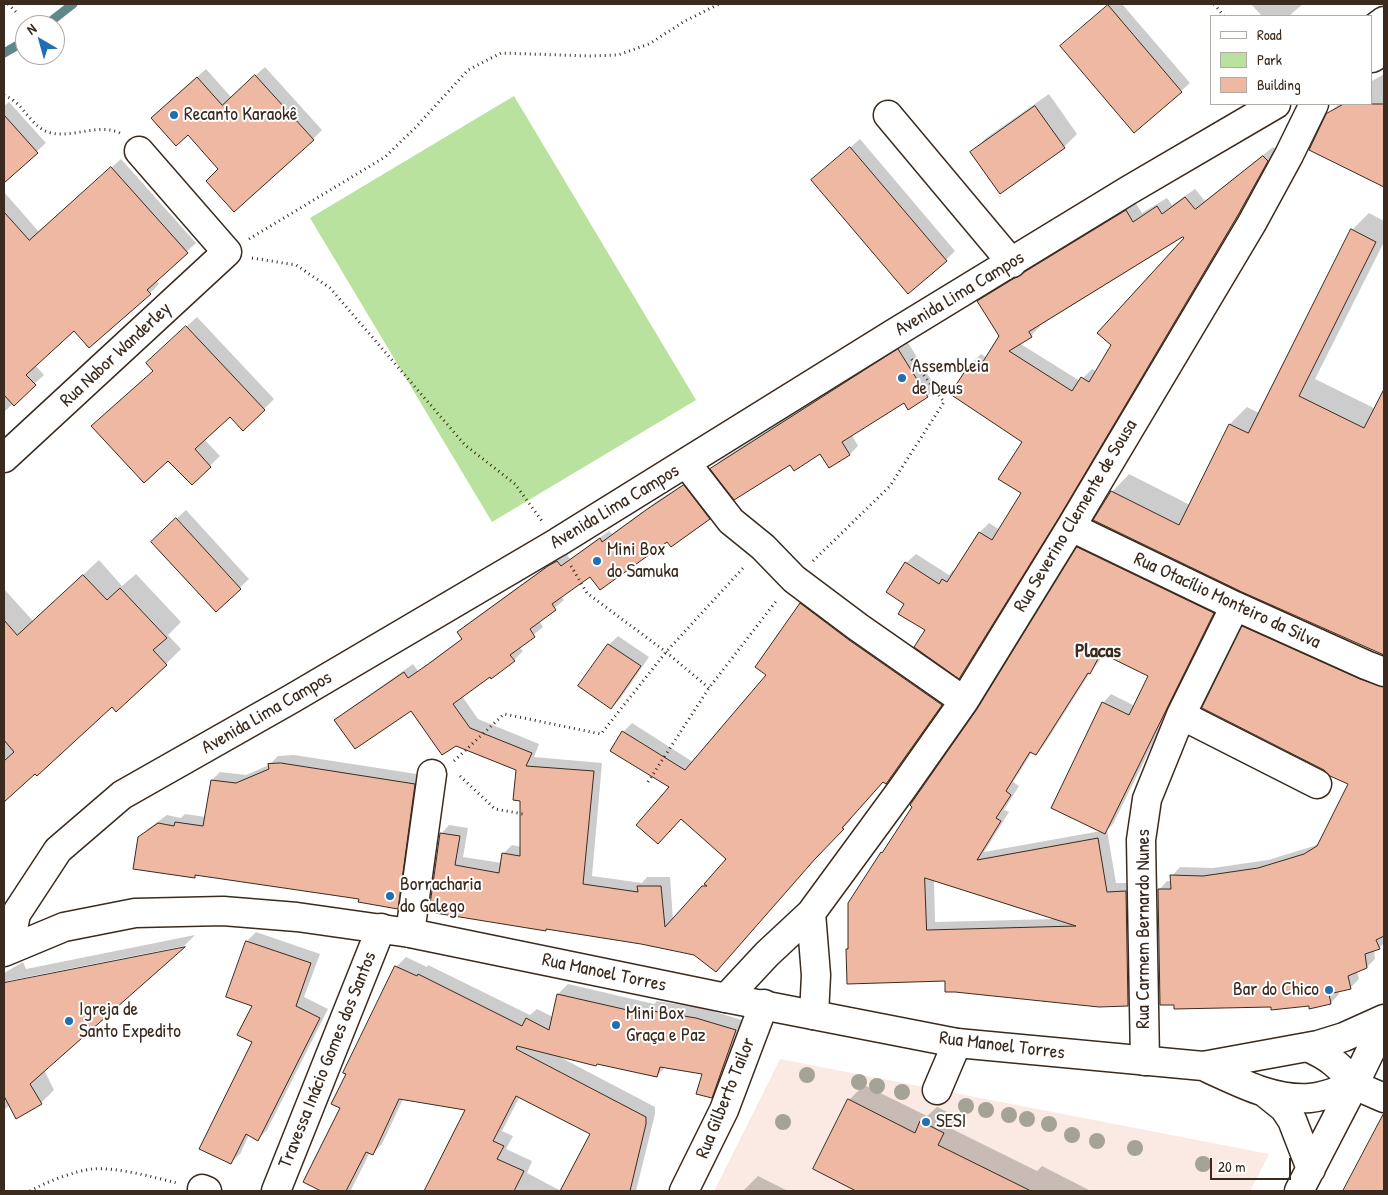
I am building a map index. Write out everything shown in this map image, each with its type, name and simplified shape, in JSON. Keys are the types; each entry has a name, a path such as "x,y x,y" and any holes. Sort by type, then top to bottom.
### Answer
{"street":[{"path":"1373,29 1384,21"},
{"path":"1373,57 1384,51"},
{"name":"Avenida Lima Campos","path":"6,950 10,907 58,850 122,795 302,693 558,542 1129,190 1274,105"},
{"name":"Rua Severino Clemente de Sousa","path":"726,998 767,954 811,913 964,701 1252,223 1314,105"},
{"path":"888,115 1012,263"},
{"path":"139,151 227,252"},
{"name":"Rua Nabor Wanderley","path":"4,458 227,252"},
{"path":"686,464 730,521 763,547 794,579 858,627 964,701"},
{"name":"Rua Otacílio Monteiro da Silva","path":"1070,526 1235,606 1384,672"},
{"name":"Rua Carmem Bernardo Nunes","path":"1145,1061 1141,840 1147,799 1181,715 1235,606"},
{"path":"1181,715 1316,784"},
{"path":"410,933 440,770"},
{"name":"Rua Manoel Torres","path":"6,950 64,927 135,913 223,910 410,933 726,998 956,1042 1203,1066 1307,1047 1344,1037 1384,1019"},
{"path":"811,913 816,975 814,1015"},
{"name":"Travessa Inácio Gomes dos Santos","path":"276,1191 381,928"},
{"name":"Rua Gilberto Tailor","path":"684,1191 724,1110 764,1004"},
{"path":"1305,1180 1384,1023"},
{"path":"937,1090 956,1042"},
{"path":"1307,1047 1332,1059 1354,1085 1384,1098"},
{"name":"Rua Manoel Torres","path":"1203,1066 1264,1092 1291,1098 1311,1098 1327,1095 1354,1085"},
{"path":"1264,1092 1284,1108 1292,1120 1305,1180"}],"path":[{"path":"8,4 18,14"},
{"path":"227,252 385,157 415,128 468,70 501,52 590,56 618,55 649,44 686,21 719,4"},
{"path":"1214,4 1223,15"},
{"path":"4,95 14,100 38,128 49,133 62,135 100,129 114,130 124,135 139,151"},
{"path":"227,252 263,261 296,265 330,288 465,444 515,484 558,542 587,593 666,652 709,688"},
{"path":"523,814 495,809 440,770 504,714 600,734 666,652 763,547"},
{"path":"30,1191 47,1182 92,1169 135,1173 204,1190"}],"shaded area":[{"name":"SESI","path":"780,1059 1269,1154 1250,1191 714,1191"}],"green space":[{"path":"514,96 696,400 492,522 310,218"}],"building":[{"path":"1108,5 1182,92 1134,133 1060,46"},
{"path":"255,75 314,140 234,212 206,181 218,169 188,135 176,146 151,118 197,77 222,105"},
{"path":"1384,104 1384,187 1309,150 1326,114 1342,105"},
{"path":"1035,106 1065,148 1000,194 970,152"},
{"path":"4,115 38,153 4,183"},
{"path":"850,147 947,261 908,294 811,180"},
{"path":"1263,156 1268,161 1058,519 959,679 914,647 925,630 898,614 904,604 886,592 905,562 939,584 942,579 947,582 979,532 992,540 1021,493 998,479 1022,442 950,394 971,362 979,368 999,336 977,301 1126,210 1133,222 1157,206 1162,214 1185,197 1195,209","holes":["1184,238 1097,333 1111,345 1089,382 1081,377 1072,391 1009,351 1032,337 1029,332"]},
{"path":"111,167 188,253 147,290 151,294 89,348 74,331 26,375 36,385 14,406 4,395 4,212 29,240"},
{"path":"1351,229 1376,242 1299,396 1364,428 1384,389 1384,655 1242,592 1093,520 1111,491 1179,525 1229,424 1248,433"},
{"path":"186,326 265,410 243,431 230,417 195,449 211,467 192,485 168,461 144,483 91,426 153,371 146,363"},
{"path":"898,349 928,397 908,410 904,403 842,442 850,455 829,468 820,454 794,471 790,465 734,500 710,469"},
{"path":"684,485 710,519 671,547 667,542 600,590 590,577 552,604 556,610 530,629 535,637 510,655 515,661 453,704 470,728 532,753 526,766 594,771 583,884 638,892 637,886 661,886 665,927 702,886 707,886 704,884 726,859 681,819 658,844 636,825 669,787 610,751 622,731 685,770 766,675 755,667 800,603 942,705 886,784 883,782 842,828 844,829 815,859 716,972 694,955 641,944 429,912 440,833 460,836 455,865 499,873 502,853 520,856 520,801 513,800 516,770 456,746 442,755 411,711 355,749 334,720 404,672 408,678 427,665 462,639 457,632 548,566 557,561 561,566 600,538 602,542"},
{"path":"176,518 241,589 216,612 151,542"},
{"path":"1077,547 1214,613 1105,834 1051,808 1102,702 1129,715 1148,676 1101,653 1090,674 1088,673 1036,755 1030,752 1006,791 1011,795 996,818 1001,821 977,860 1098,838 1107,892 1126,891 1128,1006 1099,1007 945,992 945,981 847,984 848,903 912,807 910,805 977,709","holes":["925,878 1076,926 927,930"]},
{"path":"83,575 107,600 120,588 167,638 153,650 167,665 116,712 112,707 37,776 35,774 4,802 4,761 14,752 4,740 4,620 17,635"},
{"path":"1242,626 1360,679 1384,687 1384,936 1376,940 1380,949 1365,954 1367,968 1348,976 1351,989 1329,994 1331,1004 1309,1009 1309,1006 1271,1010 1271,1007 1174,1009 1174,1005 1160,1005 1158,889 1171,889 1170,875 1203,876 1258,868 1304,854 1317,846 1348,784 1202,708"},
{"path":"608,644 641,666 611,709 578,686"},
{"path":"281,763 415,784 398,909 358,902 359,899 195,875 195,878 133,869 138,837 158,823 174,826 175,822 203,826 211,780 236,783 269,769 268,764"},
{"path":"246,941 311,963 296,1006 320,1018 258,1141 246,1134 231,1164 199,1149 252,1042 237,1035 252,1006 226,997"},
{"name":"Igreja de Santo Expedito","path":"185,947 30,1084 42,1104 16,1119 4,1096 4,983"},
{"path":"395,966 417,976 418,974 522,1026 526,1018 549,1030 557,994 645,1014 646,1010 696,1018 736,1030 712,1098 696,1094 702,1074 660,1067 657,1077 597,1064 596,1066 517,1046 516,1049 646,1117 630,1191 560,1191 590,1134 516,1096 493,1141 504,1146 497,1159 524,1171 514,1191 424,1191 465,1110 399,1099 373,1155 366,1152 346,1191 321,1191 303,1182 340,1108 331,1104 346,1074 343,1073"},
{"path":"848,1099 915,1133 920,1121 944,1133 938,1145 1031,1191 856,1191 813,1169"},
{"path":"1384,1113 1384,1191 1343,1191"}],"waterway":[{"path":"59,15 73,4"},
{"path":"4,53 15,47"}],"place":[{"name":"Recanto Karaokê","path":"174,115"},
{"name":"Assembleia de Deus","path":"902,378"},
{"name":"Mini Box do Samuka","path":"597,561"},
{"name":"Borracharia do Galego","path":"390,896"},
{"name":"Bar do Chico","path":"1329,990"},
{"name":"Igreja de Santo Expedito","path":"69,1021"},
{"name":"Mini Box Graça e Paz","path":"616,1025"},
{"name":"SESI","path":"926,1122"}],"district":[{"name":"Placas","path":"1098,652"}]}
